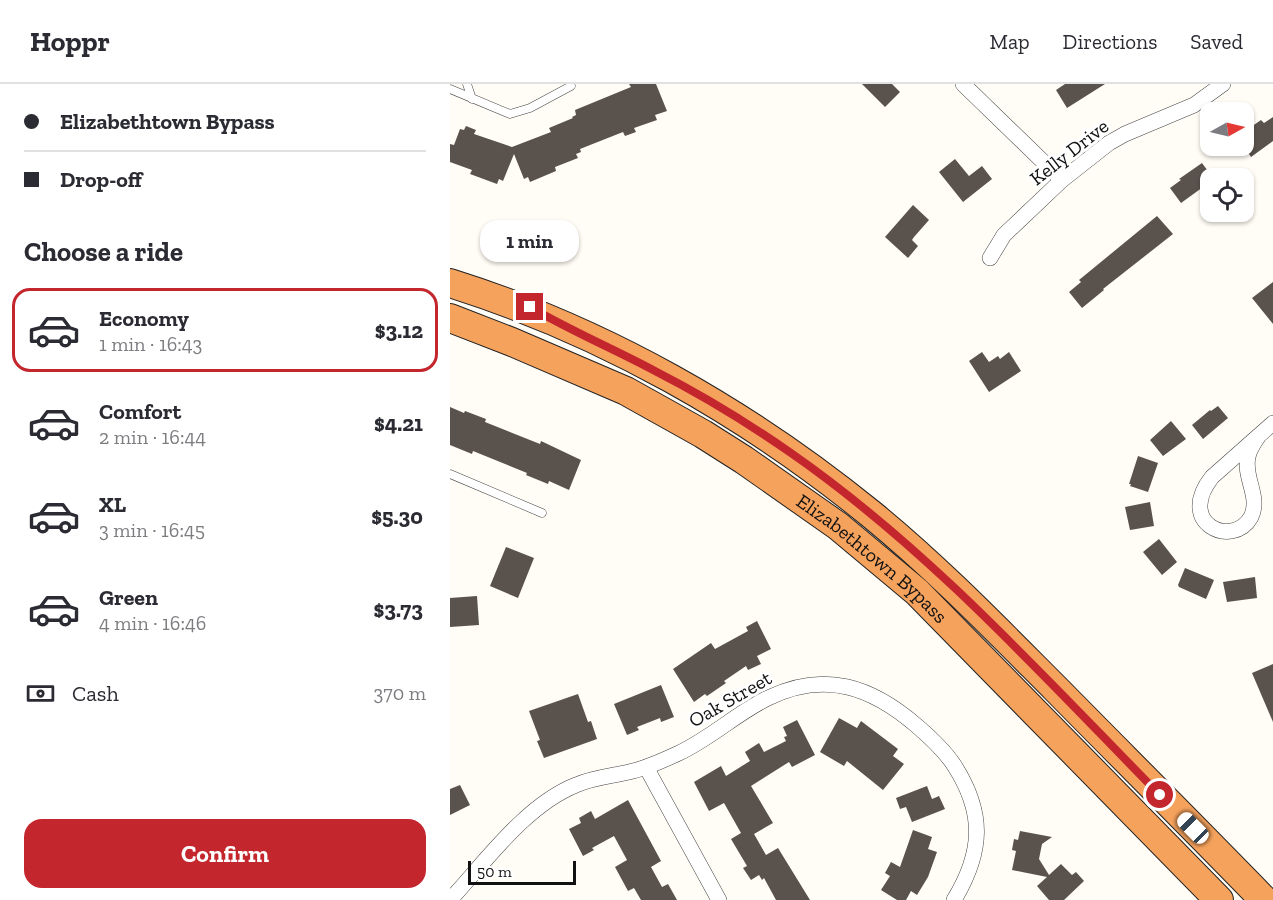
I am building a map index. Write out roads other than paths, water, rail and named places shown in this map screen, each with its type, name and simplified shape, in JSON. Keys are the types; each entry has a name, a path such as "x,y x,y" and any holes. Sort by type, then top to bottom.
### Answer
{"highway":[{"path":"450,266 480,277 564,327"},
{"name":"Elizabethtown Bypass","path":"450,283 514,306 612,348 704,398 791,453 909,546 980,613 1264,900"},
{"name":"Elizabethtown Bypass","path":"450,318 590,374 677,419 744,460 838,526 917,592 1220,900"},
{"path":"450,331 512,342"}],"street":[{"path":"963,84 1062,180"},
{"name":"Kelly Drive","path":"990,258 1004,235 1062,180 1109,143 1194,105 1223,84"},
{"path":"1258,436 1248,456 1248,475 1254,497 1251,516 1231,531 1221,531 1211,527 1199,510 1199,498 1204,487 1212,477 1258,436 1273,423"},
{"name":"Oak Street","path":"450,900 523,820 549,800 577,784 646,767 682,751 757,704 784,691 830,683 862,690 891,705 947,754 968,788 978,833 977,847 968,875 955,900"},
{"path":"646,767 719,900"}],"lane":[{"path":"467,84 472,99"},
{"path":"450,90 510,114 530,108 573,85"},
{"path":"450,474 542,513"}]}
